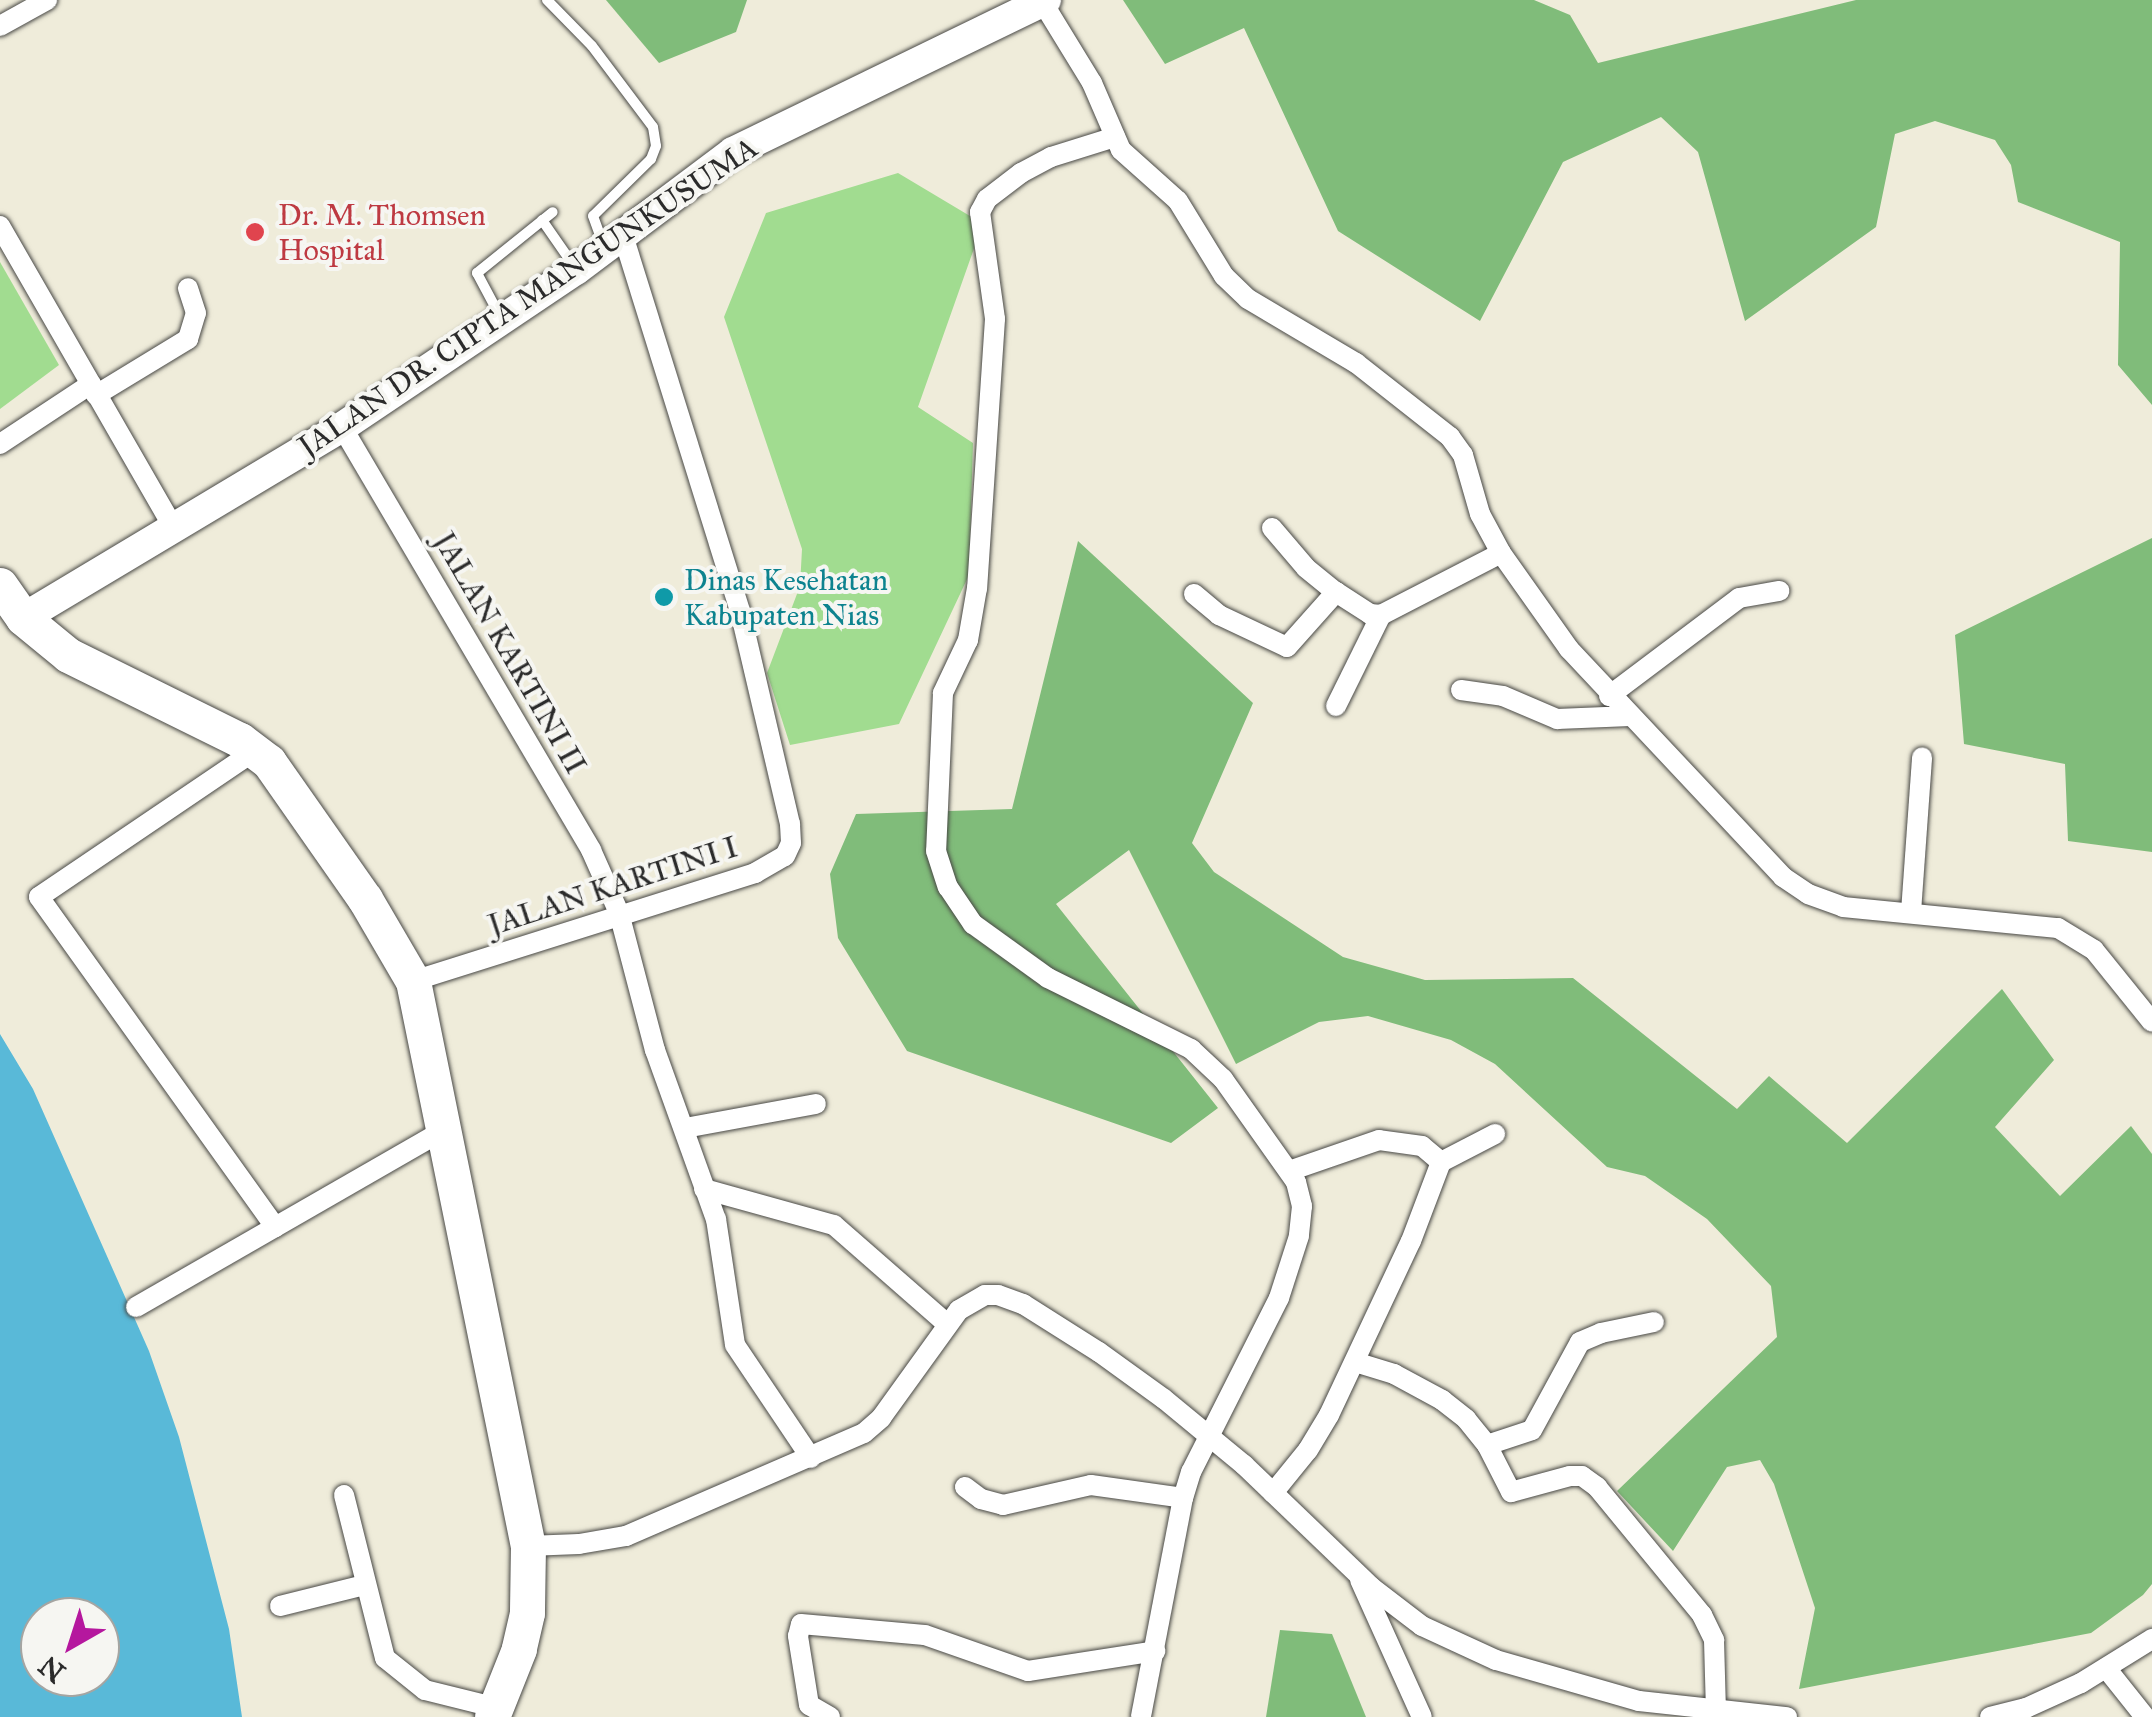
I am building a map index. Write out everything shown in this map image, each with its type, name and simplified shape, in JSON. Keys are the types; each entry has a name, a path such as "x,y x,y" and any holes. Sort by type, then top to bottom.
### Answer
{"highway":[{"path":"0,586 23,618 68,656 256,750 365,900 413,981 528,1546 527,1613 520,1649 494,1712"}],"main road":[{"name":"JALAN DR. CIPTA MANGUNKUSUMA","path":"23,618 342,426 576,270 734,152 902,66 1045,1"}],"street":[{"path":"0,26 46,0"},
{"path":"1045,1 1132,164 1178,201 1224,276 1248,298 1356,363 1450,437 1463,455 1480,514 1501,554 1569,649 1783,877 1808,894 1842,907 2019,921 2068,932 2094,950 2152,1022"},
{"path":"1115,137 1050,157 1021,173 987,199 980,212 987,236 995,319 978,588 968,640 943,693 936,851 948,887 972,924 1048,978 1191,1048 1223,1078 1289,1171 1302,1206 1299,1236 1279,1298 1183,1498 1140,1717"},
{"path":"0,226 174,528"},
{"name":"JALAN KARTINI I","path":"413,981 755,873 785,856 790,843 790,824 740,611 615,242"},
{"path":"0,444 188,339 196,313 188,288"},
{"name":"JALAN KARTINI II","path":"342,426 591,850 618,914 655,1050 716,1219 735,1345 812,1458"},
{"path":"1272,528 1306,568 1370,614 1382,615 1501,554"},
{"path":"1194,594 1220,615 1287,647 1336,592"},
{"path":"1609,696 1739,598 1779,592"},
{"path":"1336,706 1382,615"},
{"path":"1461,690 1503,696 1557,719 1630,716"},
{"path":"256,750 39,897 275,1227"},
{"path":"1911,912 1922,756"},
{"path":"685,1128 816,1104"},
{"path":"136,1307 442,1131"},
{"path":"1272,1493 1308,1450 1355,1362 1442,1162 1495,1134"},
{"path":"1289,1171 1379,1140 1422,1146 1442,1162"},
{"path":"704,1189 834,1225 947,1324"},
{"path":"528,1546 579,1544 626,1536 864,1433 881,1418 958,1310 985,1296 1022,1304 1099,1352 1210,1436 1357,1574 1422,1626 1496,1660 1638,1702 1787,1717"},
{"path":"1487,1445 1532,1430 1580,1342 1601,1333 1654,1322"},
{"path":"1355,1362 1394,1374 1442,1400 1487,1445 1511,1492 1570,1476 1582,1476 1597,1488 1702,1615 1714,1640 1716,1711"},
{"path":"965,1487 981,1498 1003,1504 1091,1485 1183,1498"},
{"path":"344,1496 385,1658 395,1671 442,1697 494,1712"},
{"path":"1357,1574 1422,1717"},
{"path":"280,1606 364,1585"},
{"path":"830,1717 809,1704 798,1636 801,1624 926,1634 1028,1671 1155,1651"},
{"path":"1990,1717 2026,1708 2106,1668 2152,1639"},
{"path":"2106,1668 2144,1717"}],"lane":[{"path":"547,0 592,46 653,127 656,146 651,159 593,216 615,242"},
{"path":"502,319 478,273 553,212"},
{"path":"542,220 576,270"}],"green space":[{"path":"606,0 747,0 736,32 659,63"},
{"path":"1123,0 1534,0 1570,15 1598,63 1856,0 2152,0 2152,405 2118,365 2120,242 2018,202 2011,165 1995,140 1935,121 1895,134 1876,227 1745,321 1698,152 1661,117 1563,162 1480,321 1338,231 1244,28 1165,64"},
{"path":"898,173 970,216 977,240 918,407 973,443 969,575 899,724 790,745 767,673 800,586 802,549 724,317 766,213"},
{"path":"0,262 59,365 0,409"},
{"path":"2152,538 2152,852 2068,841 2065,764 1964,744 1955,635"},
{"path":"1078,541 1253,703 1192,843 1214,872 1343,957 1425,980 1573,978 1737,1109 1769,1076 1847,1143 2002,989 2054,1060 1995,1127 2060,1196 2131,1126 2152,1154 2152,1584 2143,1595 2091,1633 1799,1689 1815,1608 1774,1484 1760,1460 1727,1467 1673,1551 1617,1491 1777,1337 1771,1286 1707,1219 1645,1176 1607,1167 1495,1064 1451,1040 1368,1016 1319,1022 1236,1064 1129,850 1056,904 1218,1108 1171,1143 907,1051 838,938 830,874 856,814 1012,809"},
{"path":"1280,1630 1332,1634 1366,1717 1266,1717"}],"water":[{"path":"0,1034 33,1089 149,1351 179,1437 229,1629 242,1717 0,1717"}],"place":[{"name":"Dr. M. Thomsen Hospital","path":"255,232"},
{"name":"Dinas Kesehatan Kabupaten Nias","path":"664,597"}]}
